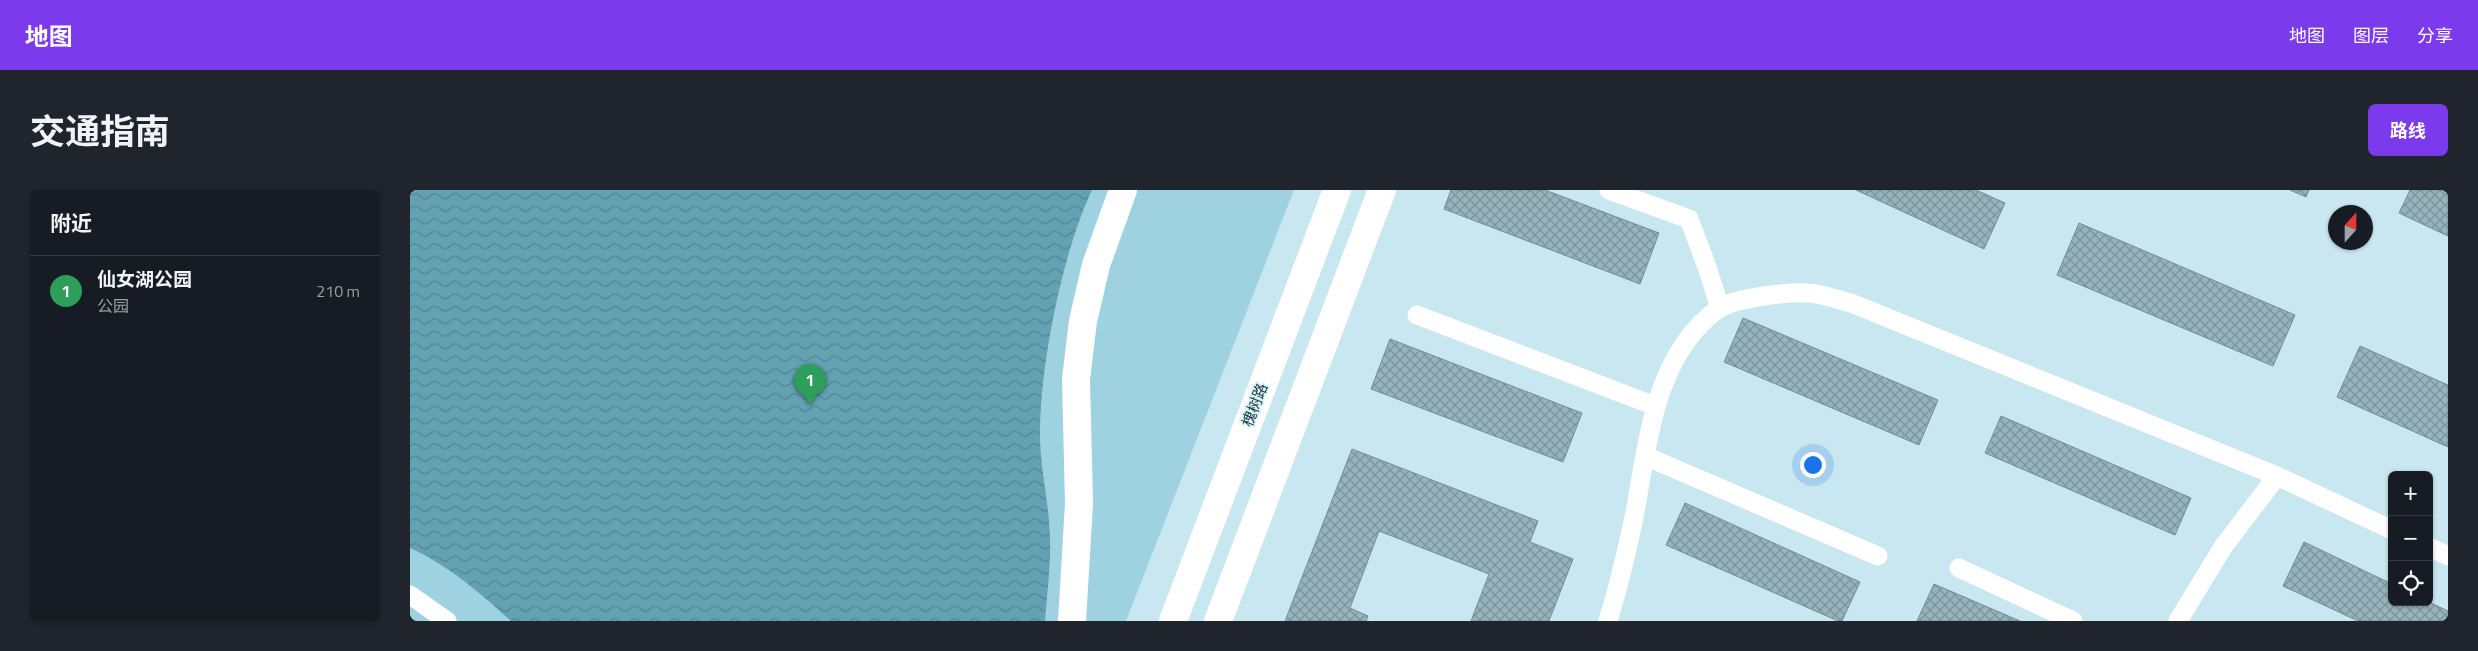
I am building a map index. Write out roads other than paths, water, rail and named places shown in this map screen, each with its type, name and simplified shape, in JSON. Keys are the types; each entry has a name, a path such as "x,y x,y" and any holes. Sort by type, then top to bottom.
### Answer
{"street":[{"path":"1072,621 1079,503 1076,379 1083,321 1096,265 1123,190"},
{"name":"槐树路","path":"1173,621 1337,190"},
{"path":"1218,621 1382,190"}],"lane":[{"path":"1609,190 1689,219 1720,308"},
{"path":"1608,621 1629,539 1655,406 1678,354 1694,331 1720,308 1754,298 1808,293 1852,303 2277,476 2388,528"},
{"path":"1417,316 1655,406"},
{"path":"1645,456 1878,556"},
{"path":"2178,621 2223,547 2277,476"},
{"path":"2433,549 2448,556"},
{"path":"1958,568 2073,621"},
{"path":"410,595 447,621"}],"water":[{"path":"410,190 1092,190 1081,216 1062,278 1054,312 1043,379 1040,439 1050,548 1045,621 511,621 450,571 410,548"}],"place":[{"name":"仙女湖公园","path":"810,405"}]}
